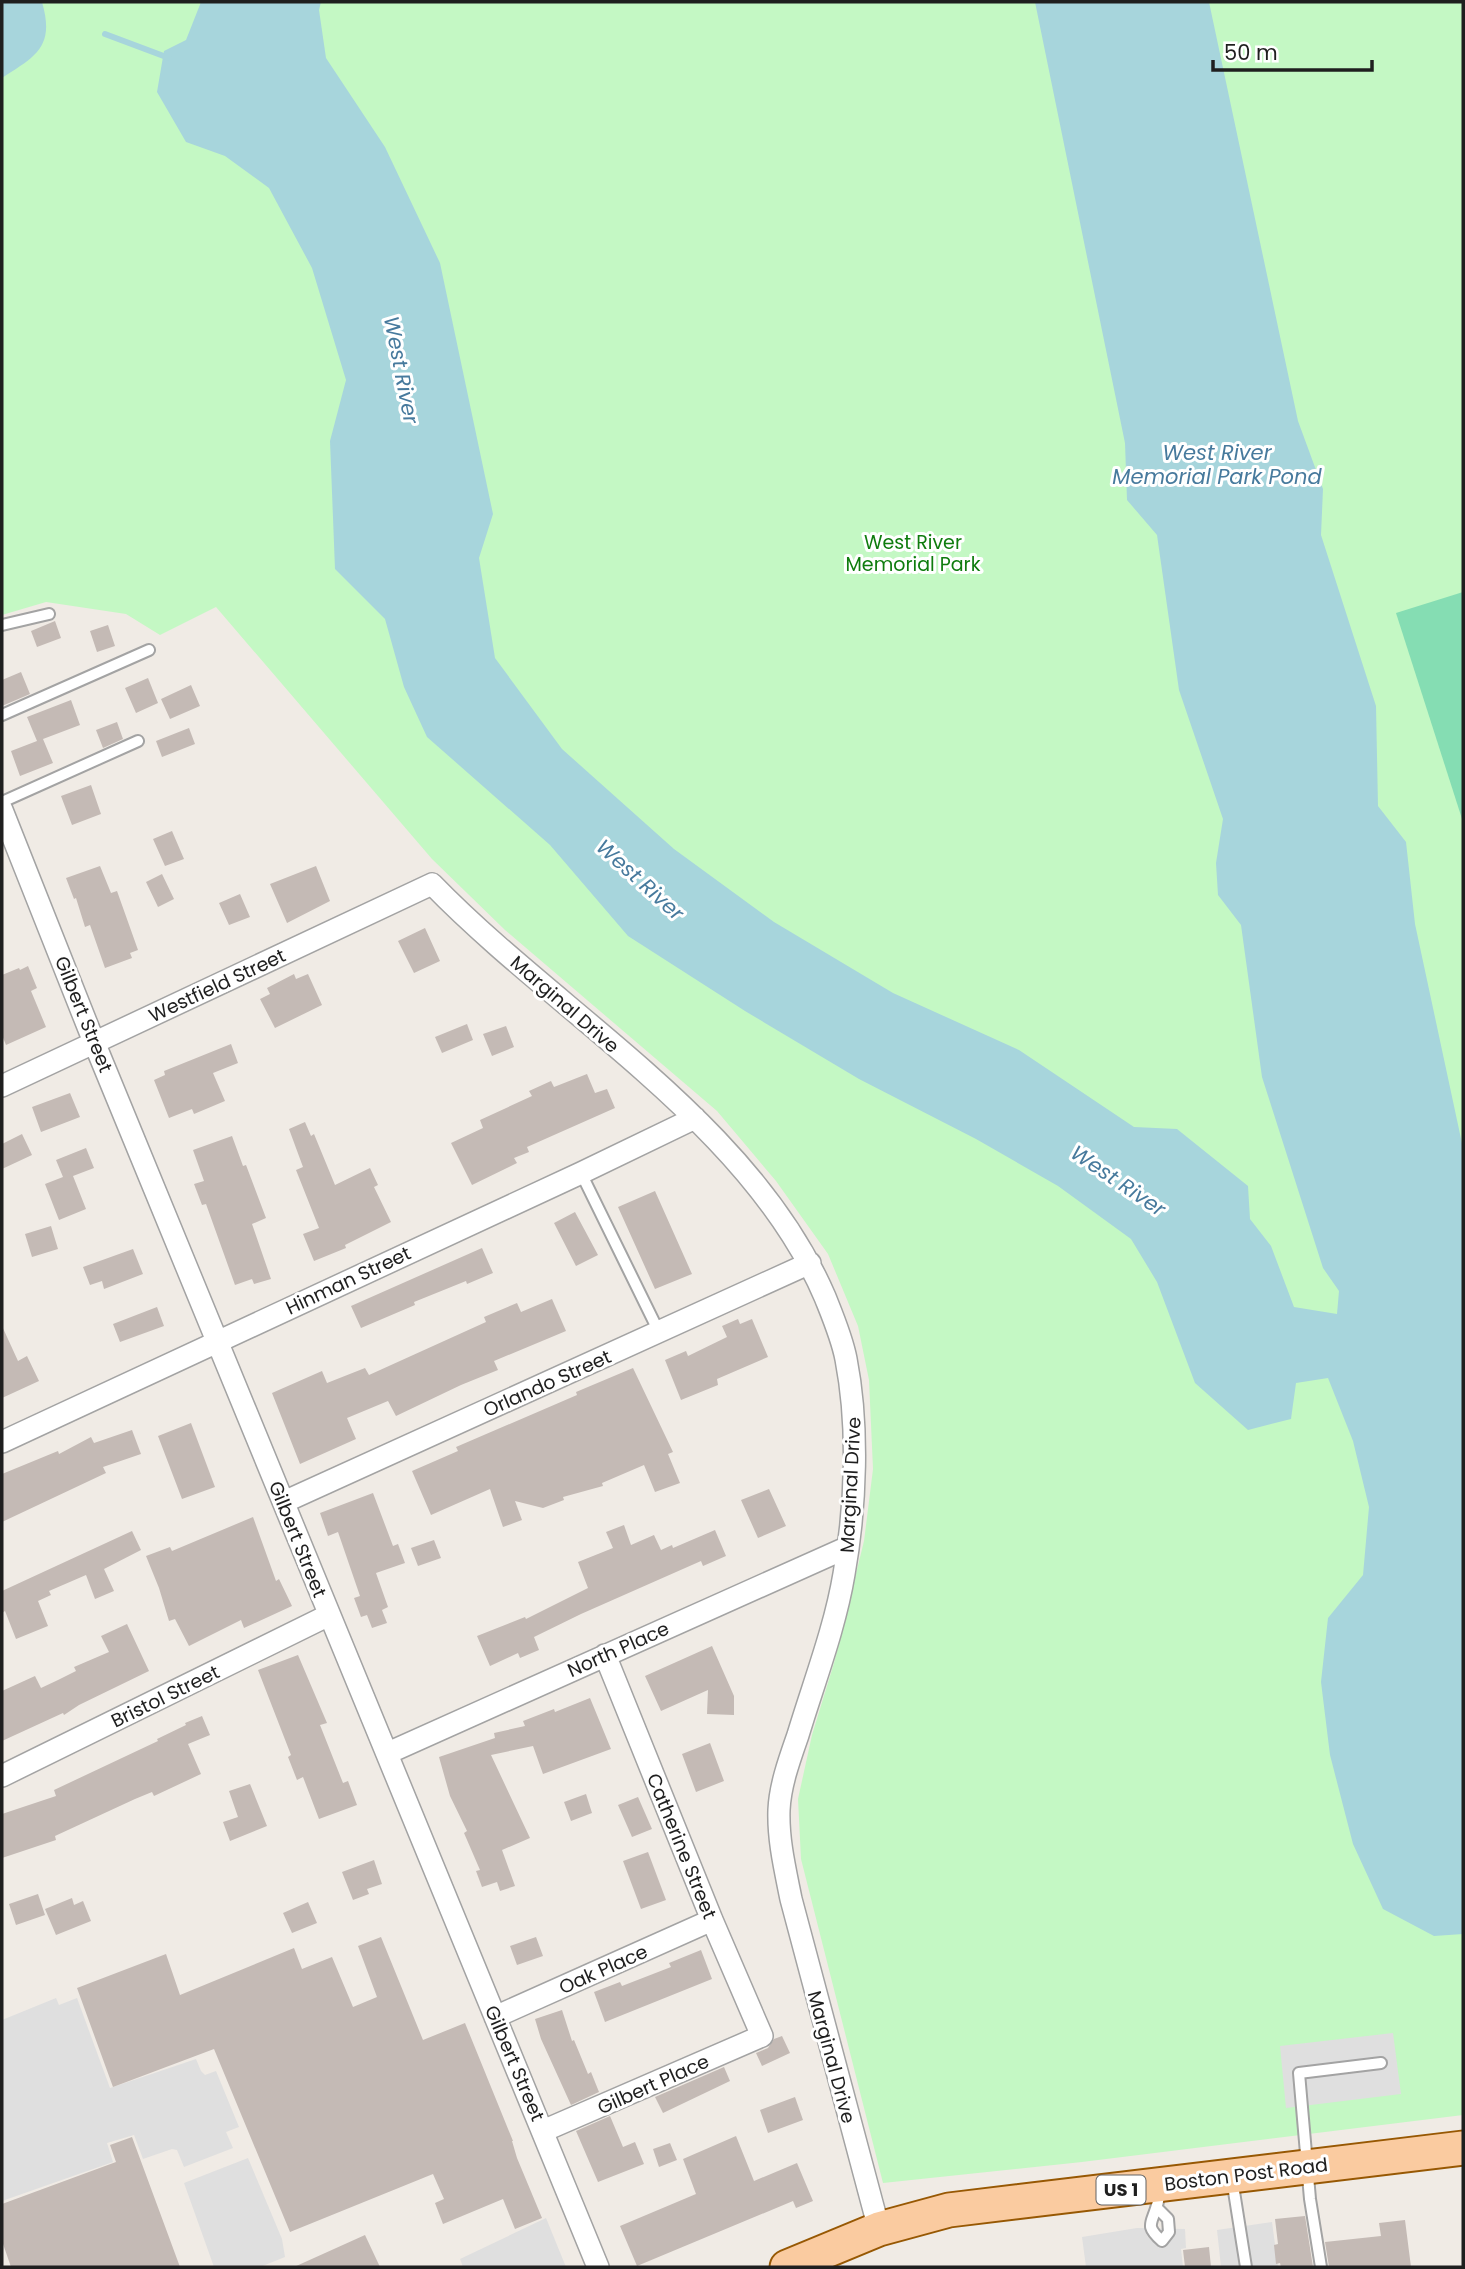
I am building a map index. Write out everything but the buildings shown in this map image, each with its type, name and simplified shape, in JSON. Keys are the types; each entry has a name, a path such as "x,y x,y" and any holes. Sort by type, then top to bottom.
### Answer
{"main road":[{"name":"Boston Post Road","path":"787,2267 878,2229 949,2210 1159,2196 1232,2176 1463,2148"}],"street":[{"name":"Gilbert Street","path":"2,810 94,1042 598,2267"},
{"name":"Westfield Street","path":"2,1086 432,884"},
{"name":"Marginal Drive","path":"432,884 505,952 695,1118 753,1180 810,1264 832,1315 846,1357 854,1414 848,1547 844,1577 830,1632 787,1770 779,1807 781,1849 790,1899 878,2229"},
{"name":"Hinman Street","path":"2,1442 695,1118"},
{"name":"Orlando Street","path":"284,1502 810,1264"},
{"name":"North Place","path":"388,1753 848,1547"},
{"name":"Bristol Street","path":"2,1776 329,1615"},
{"name":"Catherine Street","path":"605,1655 762,2036"},
{"name":"Oak Place","path":"495,2017 712,1920"},
{"name":"Gilbert Place","path":"543,2131 762,2036"}],"lane":[{"path":"2,625 50,614"},
{"path":"2,715 149,650"},
{"path":"2,802 138,741"},
{"path":"581,1173 659,1332"},
{"path":"1321,2267 1306,2167 1299,2073 1381,2063"},
{"path":"1232,2176 1246,2267"}],"green space":[{"name":"West River Memorial Park","path":"2,2 1463,2 1463,2115 1082,2162 883,2183 801,1859 798,1799 812,1735 834,1663 864,1541 873,1469 869,1380 858,1326 828,1254 776,1181 717,1111 505,930 432,859 216,607 160,635 126,614 46,602 2,615"},
{"path":"1463,592 1463,822 1396,613"}],"shaded area":[{"path":"56,1998 59,2005 77,1998 110,2088 196,2059 205,2075 216,2071 239,2127 226,2132 233,2148 184,2167 177,2150 172,2149 143,2159 134,2135 107,2143 113,2162 2,2201 2,2020"},
{"path":"1393,2033 1401,2094 1286,2108 1280,2046"},
{"path":"248,2158 282,2239 285,2257 260,2267 214,2267 184,2183"},
{"path":"546,2218 566,2267 463,2267 460,2259"},
{"path":"1272,2222 1278,2267 1221,2267 1217,2230"},
{"path":"1137,2228 1185,2229 1186,2248 1181,2249 1183,2267 1086,2267 1082,2237"}],"water":[{"path":"2,2 42,2 46,30 40,49 2,78"},
{"path":"201,2 321,2 319,10 326,58 385,147 440,263 493,514 479,558 495,658 562,749 674,849 774,922 893,993 1019,1050 1134,1127 1177,1129 1248,1186 1250,1219 1271,1246 1294,1307 1337,1314 1339,1291 1323,1268 1262,1077 1241,925 1218,895 1216,863 1223,819 1179,690 1157,535 1127,500 1125,443 1035,2 1209,2 1298,421 1323,489 1321,535 1376,706 1378,806 1406,842 1415,924 1463,1148 1463,1934 1434,1936 1383,1909 1353,1844 1330,1755 1321,1682 1328,1618 1363,1575 1369,1507 1353,1441 1328,1378 1296,1383 1291,1419 1248,1430 1195,1383 1157,1282 1131,1239 1058,1186 976,1139 859,1079 745,1011 628,936 550,845 427,737 404,687 385,619 335,569 330,441 346,380 312,268 269,188 225,156 186,142 157,92 164,51 186,40"}],"waterway":[{"path":"105,34 169,58"}],"water label":[{"name":"West River","path":"401,370"},
{"name":"West River Memorial Park Pond","path":"1217,465"},
{"name":"West River","path":"640,880"},
{"name":"West River","path":"1118,1181"}]}
